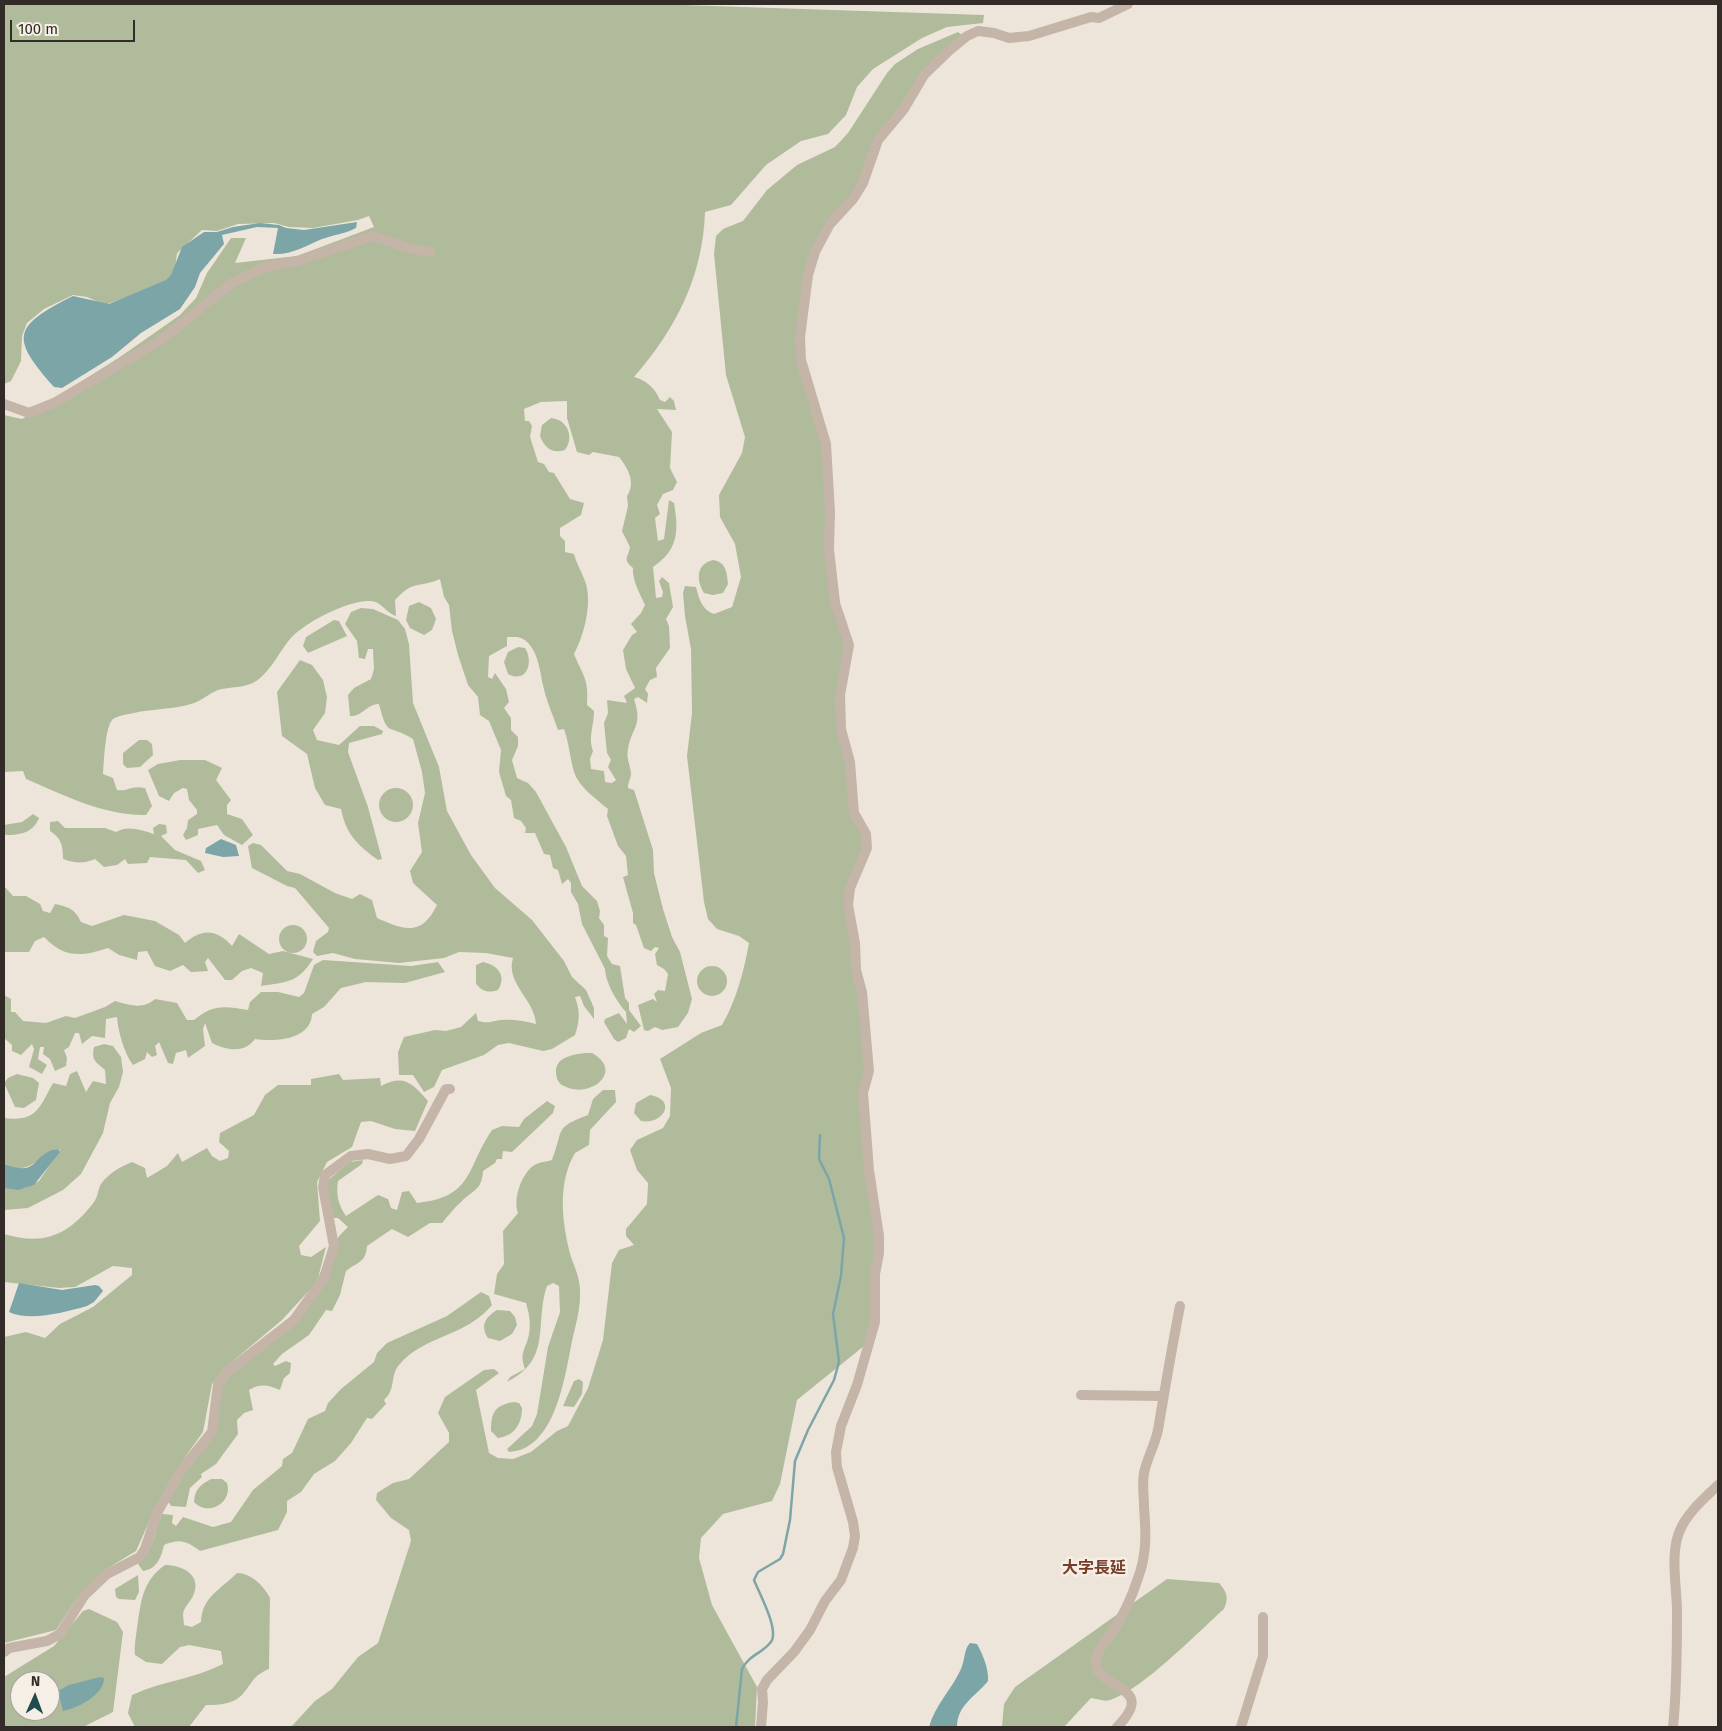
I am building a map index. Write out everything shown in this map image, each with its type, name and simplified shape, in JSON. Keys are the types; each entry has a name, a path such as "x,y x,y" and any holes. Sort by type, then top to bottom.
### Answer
{"street":[{"path":"761,1727 762,1689 767,1680 794,1652 810,1630 825,1601 841,1580 853,1548 855,1536 853,1522 837,1467 836,1452 841,1426 857,1385 875,1322 875,1274 879,1253 879,1236 869,1170 863,1093 869,1071 863,1002 856,970 855,943 848,905 850,888 867,848 866,834 854,812 850,762 840,729 840,695 849,645 835,603 829,549 830,512 826,444 801,360 800,337 808,275 815,252 830,224 853,199 862,183 878,140 904,109 924,75 950,50 967,36 978,31 994,33 1009,38 1029,36 1091,17 1099,18 1128,4"},
{"path":"4,404 21,412 29,412 54,404 161,340 232,283 253,271 297,261 373,236 409,248 430,252"},
{"path":"4,1652 9,1648 48,1641 60,1634 84,1596 107,1574 140,1556 145,1549 157,1513 178,1476 212,1432 218,1384 227,1372 294,1320 324,1278 334,1246 323,1187 325,1175 351,1156 368,1154 390,1159 406,1156 419,1139 446,1089 450,1089"},
{"path":"1117,1727 1129,1712 1131,1696 1126,1690 1102,1678 1096,1665 1096,1659 1099,1650 1124,1613 1143,1562 1146,1541 1144,1474 1154,1446 1180,1306"},
{"path":"1081,1395 1162,1396"},
{"path":"1673,1727 1677,1611 1676,1548 1680,1530 1687,1517 1718,1485"},
{"path":"1241,1727 1263,1656 1263,1617"}],"green space":[{"path":"4,4 653,4 984,15 983,23 947,27 922,38 873,69 857,87 846,115 828,134 801,141 766,165 731,205 705,212 699,258 693,280 663,340 634,377 650,385 660,400 665,402 670,397 674,401 676,410 657,409 672,432 670,468 677,482 673,490 663,494 657,505 660,514 655,518 658,541 664,539 669,500 674,503 676,532 675,540 668,554 653,567 656,598 662,597 663,592 659,581 662,577 669,583 673,607 666,619 669,626 670,648 656,668 657,677 650,680 645,689 648,694 647,703 638,697 634,699 637,721 627,755 631,773 628,788 634,790 653,850 654,873 663,909 672,937 680,952 692,999 688,1013 678,1027 662,1030 655,1027 648,1031 644,1030 638,1005 653,999 657,1002 654,994 658,990 665,991 668,974 657,965 655,954 659,948 655,947 651,951 644,948 636,925 633,923 633,913 623,877 628,875 626,856 618,846 607,816 608,809 588,792 576,777 564,729 558,730 533,650 522,638 507,637 507,646 489,656 488,677 492,679 495,673 506,689 509,702 504,708 511,718 511,730 518,737 518,746 512,760 517,778 528,783 536,792 566,847 582,886 597,901 600,911 599,918 604,925 604,936 608,938 607,956 612,964 620,966 625,998 629,1003 629,1010 641,1026 634,1032 629,1029 626,1038 618,1042 614,1039 604,1022 605,1019 619,1013 627,1024 626,1012 612,992 607,981 605,969 582,924 578,904 571,892 571,883 568,879 562,884 558,870 553,868 550,855 544,854 535,833 525,833 526,828 521,821 514,818 511,800 506,796 499,772 501,750 489,721 480,715 478,697 468,685 452,631 449,605 444,597 440,579 412,587 402,593 395,600 396,616 389,613 378,603 362,601 316,619 290,639 272,665 254,682 243,686 218,690 191,704 138,712 113,719 108,729 103,774 113,778 117,790 136,787 145,788 152,806 146,815 115,812 100,808 70,798 26,779 23,771 4,772 4,415 22,419 120,357 180,315 196,298 207,273 231,238 246,238 235,263 297,256 374,227 369,216 358,220 313,228 289,227 274,223 238,224 217,231 202,230 177,253 174,275 167,282 105,305 87,297 73,295 44,309 27,323 22,336 21,361 11,381 4,384","holes":["567,401 567,418 577,452 589,455 593,452 619,457 628,471 631,481 622,531 630,547 627,560 633,568 635,582 645,605 641,613 631,624 637,632 632,635 623,650 626,669 635,688 624,696 627,703 607,700 608,713 604,723 607,753 611,760 608,767 616,780 612,783 605,782 604,771 591,769 590,759 593,751 591,736 594,711 587,705 586,683 574,654 586,620 588,592 574,554 565,552 565,541 560,536 560,528 581,515 584,503 570,499 554,473 549,472 544,464 538,462 530,437 532,426 529,421 525,421 524,409 541,402"]},
{"path":"958,32 962,35 921,73 852,195 818,238 797,334 823,446 827,507 845,642 838,688 864,849 848,885 859,989 876,1237 872,1322 864,1346 797,1400 780,1484 772,1501 723,1514 701,1538 699,1558 712,1605 757,1687 755,1727 291,1727 315,1701 332,1689 358,1657 378,1643 411,1541 409,1530 391,1518 376,1500 377,1493 393,1483 409,1479 449,1442 449,1433 438,1413 445,1397 484,1370 494,1369 499,1373 476,1390 489,1453 498,1458 513,1459 531,1452 557,1431 568,1426 588,1388 603,1340 612,1263 619,1250 634,1245 626,1236 626,1229 647,1204 648,1183 637,1170 630,1150 637,1140 663,1128 670,1116 671,1088 660,1059 701,1033 722,1025 739,985 749,943 739,936 717,929 708,919 704,902 687,756 692,713 691,649 685,616 683,593 685,586 696,587 704,607 714,614 732,607 741,577 735,544 720,517 719,495 742,453 745,437 726,375 714,254 716,236 723,229 743,221 767,190 797,165 835,147 848,133 887,73 895,64 918,49"},
{"path":"551,418 557,419 568,430 569,440 565,450 556,451 550,449 544,444 540,436 542,425"},
{"path":"713,560 723,565 728,584 723,593 713,595 704,593 701,588 699,573 703,565"},
{"path":"419,602 431,608 436,619 432,630 424,635 410,628 406,620 409,606"},
{"path":"361,608 373,609 398,620 405,629 409,644 413,703 439,767 447,811 471,855 495,888 532,920 564,961 572,977 586,990 594,1008 594,1019 584,1006 580,996 575,997 579,1016 575,1035 552,1049 543,1051 509,1043 498,1045 484,1055 442,1070 434,1087 424,1092 413,1075 399,1075 398,1052 404,1037 435,1030 446,1031 461,1027 476,1013 478,1021 482,1022 510,1020 536,1024 531,1007 516,984 512,967 513,958 486,953 459,952 444,958 399,963 355,959 333,953 317,956 313,952 316,941 328,932 329,928 295,888 287,886 252,868 248,846 253,843 261,845 287,871 300,874 335,893 352,899 360,894 372,900 377,918 396,926 410,928 422,924 431,916 437,905 413,883 410,871 422,852 418,823 425,793 422,772 413,739 387,726 379,704 371,706 358,715 350,716 348,695 354,688 371,679 374,669 373,649 368,649 365,659 359,658 357,641 345,624 351,612"},
{"path":"334,620 339,621 347,636 308,653 303,646 306,637"},
{"path":"518,647 525,648 528,654 529,665 524,674 515,676 508,674 504,662 508,652"},
{"path":"300,660 312,665 323,680 327,697 325,713 313,730 317,740 339,745 360,726 374,726 383,731 382,734 349,743 348,752 368,807 382,859 378,860 358,844 349,832 341,809 325,805 315,788 307,754 282,736 277,692"},
{"path":"139,740 147,740 152,744 153,755 140,767 127,768 123,764 123,753"},
{"path":"180,760 205,760 222,768 216,780 231,800 227,805 227,814 242,819 253,835 242,845 224,835 217,825 198,829 198,835 186,840 183,835 187,828 188,820 197,814 197,810 189,800 187,789 183,788 174,793 169,801 159,796 148,770 158,764"},
{"path":"396,788 408,793 413,805 408,817 396,822 384,817 379,805 384,793"},
{"path":"33,814 39,818 30,830 16,834 6,835 4,833 4,825 22,822"},
{"path":"58,821 65,828 105,828 116,832 130,829 154,834 153,828 159,824 166,825 167,833 161,836 175,850 201,861 205,870 198,873 186,860 150,857 147,863 128,864 125,859 117,865 104,867 95,859 79,862 63,859 61,842 50,831 50,822"},
{"path":"4,888 13,896 26,896 40,904 43,911 50,913 55,904 68,908 74,911 81,922 92,926 124,915 155,921 179,935 185,943 197,935 209,933 221,936 232,946 239,934 269,954 283,951 313,959 308,967 297,977 285,982 261,986 263,973 251,968 242,971 232,980 225,980 208,958 205,962 208,971 191,972 183,965 170,971 155,966 147,951 138,952 137,960 119,955 108,948 89,953 73,954 59,949 44,937 35,941 29,952 4,952"},
{"path":"293,925 303,929 307,939 303,949 293,953 283,949 279,939 283,929"},
{"path":"323,960 411,966 438,962 445,972 405,983 366,982 341,988 324,1007 312,1014 310,1023 299,1034 282,1039 255,1039 251,1044 240,1049 229,1049 212,1043 205,1023 203,1029 205,1046 188,1058 186,1050 176,1053 173,1064 168,1063 159,1042 155,1046 157,1055 152,1057 147,1052 145,1059 133,1065 122,1042 117,1017 106,1019 105,1038 92,1036 82,1044 79,1033 75,1033 69,1047 64,1050 67,1058 66,1066 55,1071 50,1059 43,1054 44,1047 40,1047 38,1059 47,1065 42,1074 29,1067 34,1049 32,1044 21,1055 12,1051 12,1045 4,1038 4,995 11,999 11,1012 15,1012 23,1021 46,1023 66,1016 75,1018 105,1007 115,1001 141,1006 155,999 177,1003 187,1020 194,1020 213,1009 232,1008 248,1010 250,1002 261,992 278,992 299,997 304,993 314,965"},
{"path":"483,962 497,968 500,972 502,980 498,990 486,991 476,984 476,965"},
{"path":"712,966 723,970 727,981 723,992 712,996 701,992 697,981 701,970"},
{"path":"104,1044 113,1046 121,1057 123,1072 119,1087 110,1103 103,1133 81,1174 63,1190 28,1208 4,1210 4,1187 25,1188 39,1181 60,1150 57,1149 50,1152 27,1167 13,1167 4,1164 4,1118 15,1119 30,1116 40,1107 53,1083 66,1086 70,1074 77,1071 86,1092 93,1081 106,1084 105,1070 97,1063 93,1055 94,1047"},
{"path":"592,1053 602,1060 605,1068 604,1076 600,1082 592,1087 582,1089 572,1089 559,1083 556,1072 560,1062 569,1056"},
{"path":"17,1074 33,1078 39,1083 36,1100 24,1108 15,1107 4,1083 8,1078"},
{"path":"339,1074 343,1080 380,1078 381,1086 396,1081 407,1082 412,1085 428,1101 415,1131 395,1129 371,1121 361,1122 352,1147 327,1162 317,1182 320,1221 299,1246 301,1255 311,1257 326,1247 317,1282 282,1320 233,1361 212,1384 203,1432 183,1460 153,1513 136,1551 108,1568 79,1595 56,1630 4,1643 4,1337 26,1332 45,1338 60,1324 93,1307 132,1275 132,1268 113,1266 75,1287 59,1288 4,1282 4,1234 31,1239 55,1235 65,1230 75,1223 94,1202 101,1184 119,1168 132,1162 145,1168 147,1178 167,1166 178,1153 182,1162 207,1148 212,1156 220,1161 228,1158 229,1151 219,1142 220,1133 254,1115 265,1095 278,1085 311,1085 311,1079"},
{"path":"603,1090 615,1090 616,1102 590,1130 589,1145 575,1153 569,1165 563,1190 565,1231 579,1280 580,1302 561,1391 547,1425 537,1439 525,1448 509,1452 507,1449 532,1426 537,1414 548,1347 560,1312 559,1286 553,1283 547,1286 543,1300 536,1352 531,1363 525,1369 523,1354 530,1326 526,1303 494,1294 497,1274 504,1264 503,1231 518,1213 517,1194 525,1175 533,1166 552,1160 561,1131 569,1123 588,1115 593,1099"},
{"path":"650,1095 664,1102 664,1111 656,1119 641,1121 634,1113 636,1103"},
{"path":"547,1101 555,1106 553,1113 512,1152 503,1151 502,1159 497,1159 495,1163 483,1171 481,1183 476,1190 465,1198 442,1223 430,1223 408,1237 392,1229 367,1246 363,1259 346,1271 340,1295 332,1311 326,1310 309,1335 282,1354 273,1364 275,1366 286,1361 291,1363 290,1373 284,1378 280,1390 272,1387 257,1386 249,1390 253,1410 244,1413 237,1420 238,1434 216,1464 201,1474 202,1477 190,1488 186,1507 171,1506 168,1501 179,1477 211,1437 220,1388 225,1379 296,1321 339,1236 348,1227 338,1218 333,1218 327,1188 328,1180 350,1162 363,1160 362,1164 338,1181 338,1199 346,1216 378,1195 388,1199 391,1208 397,1210 402,1192 409,1191 417,1203 436,1200 459,1187 472,1168 492,1130 502,1126 519,1127 524,1119"},
{"path":"481,1292 489,1296 492,1305 482,1316 470,1324 420,1347 399,1365 396,1369 390,1392 384,1400 386,1404 372,1419 367,1418 351,1443 335,1461 314,1474 301,1492 287,1501 287,1512 278,1530 200,1551 183,1542 170,1543 164,1545 160,1558 155,1565 143,1571 138,1564 151,1547 162,1514 173,1515 172,1523 176,1526 183,1517 213,1527 231,1522 253,1490 282,1466 283,1459 292,1453 308,1419 325,1411 328,1403 341,1389 374,1362 377,1353 387,1343 447,1316"},
{"path":"497,1310 510,1311 515,1317 517,1325 512,1334 500,1341 488,1338 484,1330 485,1322"},
{"path":"525,1369 521,1373 507,1382 510,1377"},
{"path":"579,1379 583,1382 582,1394 574,1407 563,1406 574,1381"},
{"path":"514,1402 519,1403 522,1408 519,1424 513,1432 498,1438 491,1431 493,1414 498,1407"},
{"path":"211,1479 222,1479 227,1483 228,1490 223,1502 218,1506 206,1508 194,1502 199,1488"},
{"path":"165,1565 184,1569 193,1577 195,1589 183,1613 184,1625 192,1627 201,1622 205,1606 213,1594 237,1573 247,1575 261,1585 270,1598 269,1669 254,1679 240,1697 222,1704 206,1705 189,1727 135,1727 128,1713 132,1695 223,1664 221,1651 189,1645 180,1647 162,1664 146,1662 135,1655 137,1628 144,1593 151,1578"},
{"path":"138,1575 139,1592 135,1600 119,1599 116,1597 115,1589"},
{"path":"1167,1579 1219,1583 1226,1595 1224,1609 1169,1660 1138,1685 1110,1700 1103,1701 1091,1698 1064,1727 1002,1727 1004,1704 1015,1687"},
{"path":"89,1609 117,1622 123,1632 113,1712 83,1727 4,1727 4,1677 10,1673 10,1721 60,1721 60,1671 14,1671 54,1646 83,1611"}],"water":[{"path":"357,222 356,228 352,230 322,239 292,252 280,254 273,254 278,228 257,227 222,235 224,244 200,273 195,287 180,309 141,333 112,357 62,388 54,387 30,356 25,345 24,335 28,325 38,316 73,296 109,304 166,280 171,275 182,247 204,232 217,232 233,227 260,223 304,230"},
{"path":"221,839 236,845 239,856 223,857 205,853 206,848"},
{"path":"58,1149 60,1152 34,1185 18,1190 4,1188 4,1164 23,1168 28,1167 52,1150"},
{"path":"19,1283 62,1290 95,1285 99,1286 103,1291 94,1302 87,1306 48,1315 27,1316 9,1312"},
{"path":"970,1643 977,1644 987,1667 988,1681 968,1701 960,1713 957,1727 929,1727 935,1711 961,1669"},
{"path":"100,1677 104,1678 100,1690 89,1700 63,1711 60,1690 69,1685"}],"waterway":[{"path":"736,1727 742,1669 773,1638 771,1622 754,1580 758,1572 780,1559 783,1554 790,1520 795,1461 808,1430 834,1380 839,1362 833,1314 841,1276 844,1238 829,1179 819,1159 820,1135"}],"district":[{"name":"大字長延","path":"1094,1569"}]}
